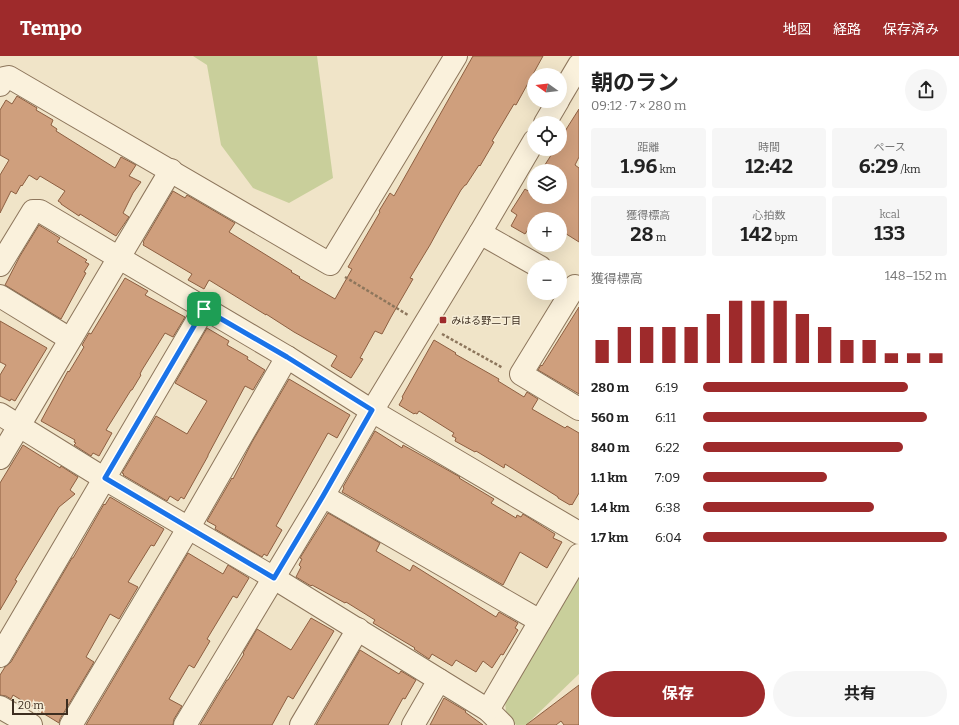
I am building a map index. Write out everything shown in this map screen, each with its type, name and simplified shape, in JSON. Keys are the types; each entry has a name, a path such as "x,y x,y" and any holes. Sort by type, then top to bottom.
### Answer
{"street":[{"path":"0,85 4,78 9,77 330,264 456,56"},
{"path":"567,85 579,65"},
{"path":"185,725 527,153"},
{"path":"0,458 170,170"},
{"path":"0,265 33,211 40,211 287,357 372,410 579,533"},
{"path":"480,233 528,260"},
{"path":"571,284 521,374 579,408"},
{"path":"0,296 70,339"},
{"path":"0,656 204,309"},
{"path":"71,725 189,527 287,357"},
{"path":"0,414 358,629 488,710 503,725"},
{"path":"323,496 540,621"},
{"path":"488,710 579,555"},
{"path":"301,725 358,629"},
{"path":"413,725 439,680"},
{"path":"0,707 31,725"}],"path":[{"path":"330,264 338,273 412,317"},
{"path":"441,334 513,373 521,374"}],"green space":[{"path":"193,56 317,56 333,178 289,203 253,188 221,145 207,65"},
{"path":"579,575 579,674 526,725 516,725 506,713 505,700"}],"building":[{"path":"473,56 543,56 536,68 527,68 527,85 516,105 514,104 492,141 494,142 480,166 479,165 461,190 410,278 413,279 382,334 375,331 360,358 363,359 351,378 331,366 337,356 294,332 209,280 204,289 188,280 192,274 143,245 143,242 173,191 185,198 187,195 235,223 229,232 292,271 291,272 300,277 299,278 335,299 352,269 348,267 380,212 379,211 390,193 394,196"},
{"path":"17,96 53,120 51,125 57,129 56,131 115,168 121,157 136,165 129,176 141,182 133,193 123,213 129,217 116,236 80,214 79,216 61,204 58,201 65,191 40,176 37,180 29,175 16,194 11,191 0,213 0,175 9,160 0,155 0,110 6,100 12,104"},
{"path":"579,109 579,157 575,165 579,168 579,242 567,234 567,212 527,212 527,231 525,234 511,226 517,215 511,211 525,189 527,190 527,204 567,204 567,164 545,164 551,156 567,156 567,128"},
{"path":"39,225 60,238 57,242 87,260 85,262 89,264 84,272 86,273 61,319 5,285 20,256"},
{"path":"125,278 148,291 145,295 185,317 173,337 165,333 142,370 141,375 132,390 106,430 112,433 99,456 93,453 91,456 74,445 76,443 74,442 75,440 41,421 68,371 69,372 84,347 82,345 89,333 91,334"},
{"path":"579,307 579,394 538,370"},
{"path":"0,321 47,348 15,401 11,399 10,401 0,396 0,375 6,365 0,362"},
{"path":"207,328 229,341 227,345 248,357 247,359 265,370 253,390 245,386 184,499 181,497 178,501 170,496 167,501 122,473 156,416 187,434 207,401 175,383"},
{"path":"434,340 456,353 455,354 499,379 498,381 524,397 527,392 538,399 532,409 565,428 567,426 579,433 579,493 572,505 558,498 505,464 504,468 476,451 475,452 455,441 456,438 452,436 454,433 419,411 417,414 414,414 399,405"},
{"path":"289,379 350,415 337,438 328,433 276,526 282,530 267,556 264,554 262,557 215,529 216,526 207,521 232,478 233,479 252,442"},
{"path":"375,431 402,448 403,445 460,477 459,478 494,499 491,503 516,518 517,515 521,517 523,514 555,534 553,538 562,542 547,568 520,552 503,585 342,492 343,487"},
{"path":"23,445 60,468 61,466 78,477 70,490 75,494 59,507 15,580 17,581 0,610 0,483"},
{"path":"110,497 164,529 154,546 151,545 128,582 138,587 119,619 110,614 86,657 94,662 59,723 13,695 11,699 0,695 0,675 5,667 11,662 104,504 105,505"},
{"path":"328,513 380,543 376,551 410,571 413,565 496,617 499,612 518,623 515,628 518,630 503,655 501,654 492,668 483,661 476,672 456,660 452,666 432,654 429,659 414,649 415,648 373,623 375,620 346,602 345,603 312,585 311,586 296,577 301,567 299,565 302,559 300,558"},
{"path":"188,553 223,574 228,565 249,578 237,598 233,596 207,639 210,641 194,668 189,665 169,699 182,706 174,719 173,725 86,725"},
{"path":"311,618 334,631 293,699 288,696 272,725 200,725 244,654 243,653 257,629 291,650"},
{"path":"360,650 399,674 401,671 416,680 405,699 403,698 388,725 316,725"},
{"path":"579,685 579,725 564,725 561,721 556,725 526,725"},
{"path":"444,698 466,711 465,712 483,725 430,725"}],"place":[{"name":"みはる野二丁目","path":"443,320"}],"route":[{"path":"204,309 287,357 372,410 274,578 105,478 204,309"}]}
